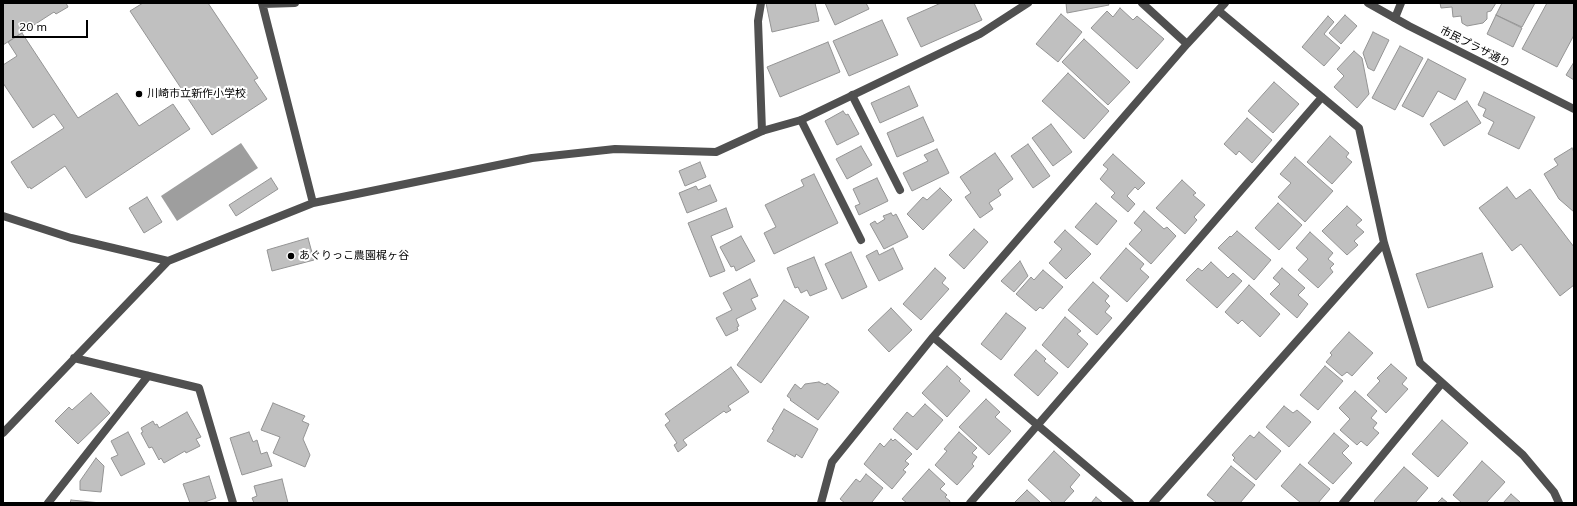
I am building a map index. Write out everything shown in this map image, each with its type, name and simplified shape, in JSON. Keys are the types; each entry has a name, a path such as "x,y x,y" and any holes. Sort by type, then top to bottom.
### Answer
{"street":[{"path":"295,3 263,4 313,203"},
{"path":"760,3 758,21 762,131"},
{"path":"3,433 168,261 313,203 532,158 615,149 716,152 762,131 801,120 980,34 1028,3"},
{"path":"1142,3 1187,44"},
{"path":"821,503 832,462 933,337 1187,44 1225,3"},
{"name":"市民プラザ通り","path":"1368,3 1574,109"},
{"path":"1395,18 1401,3"},
{"path":"1219,11 1359,128 1384,243 1420,364 1522,455 1554,492 1559,503"},
{"path":"852,95 900,190"},
{"path":"970,503 1322,97"},
{"path":"801,120 861,240"},
{"path":"3,216 71,238 168,261"},
{"path":"1154,503 1384,243"},
{"path":"933,337 1130,503"},
{"path":"74,358 198,388 233,503"},
{"path":"48,503 148,376"},
{"path":"1346,502 1442,383"}],"shaded area":[{"path":"241,143 258,168 177,221 161,196"}],"building":[{"path":"3,3 66,3 68,7 56,14 54,12 3,45"},
{"path":"143,3 208,3 258,78 254,80 267,99 212,135 130,11"},
{"path":"766,3 815,3 819,21 772,32"},
{"path":"825,3 866,3 869,9 835,25"},
{"path":"941,3 974,3 982,20 921,47 907,18"},
{"path":"1066,3 1108,3 1109,5 1067,13"},
{"path":"1440,3 1496,3 1491,11 1487,12 1487,19 1483,23 1467,26 1462,23 1461,16 1453,17 1452,7 1441,8"},
{"path":"1502,3 1535,3 1522,27 1496,15"},
{"path":"1547,3 1574,3 1574,35 1557,67 1522,49"},
{"path":"1120,8 1133,20 1137,16 1164,39 1137,69 1091,28 1107,11 1113,17"},
{"path":"1061,14 1082,32 1058,62 1036,44"},
{"path":"1345,15 1357,26 1341,44 1329,33"},
{"path":"1496,15 1522,28 1513,47 1487,34"},
{"path":"1328,16 1334,22 1324,34 1340,48 1324,66 1302,47"},
{"path":"882,20 898,55 849,76 833,41"},
{"path":"1373,32 1389,40 1374,71 1368,68 1363,53"},
{"path":"22,33 78,118 117,93 139,126 173,104 190,129 86,198 65,166 31,189 30,187 28,188 11,162 64,128 54,114 33,128 3,83 3,65 17,56 8,42"},
{"path":"1084,39 1130,82 1108,105 1062,62"},
{"path":"828,42 840,72 780,97 767,67"},
{"path":"1400,46 1423,58 1395,110 1372,98"},
{"path":"1354,51 1362,58 1369,94 1357,108 1334,87 1344,76 1337,69"},
{"path":"1428,59 1466,79 1455,100 1438,91 1423,117 1402,106"},
{"path":"1574,62 1574,80 1566,75"},
{"path":"1068,73 1109,111 1084,139 1042,101"},
{"path":"1274,82 1299,104 1273,133 1248,111"},
{"path":"909,86 918,106 880,123 871,103"},
{"path":"1484,92 1535,117 1519,149 1488,134 1494,122 1483,116 1486,109 1478,105"},
{"path":"1467,101 1481,123 1444,146 1430,124"},
{"path":"843,111 846,115 848,114 859,134 837,145 825,121"},
{"path":"923,117 934,141 897,157 887,133"},
{"path":"1247,118 1272,140 1252,163 1239,151 1236,155 1224,144"},
{"path":"1051,124 1072,152 1053,166 1032,138"},
{"path":"1330,136 1349,153 1346,157 1352,162 1332,184 1307,162"},
{"path":"1028,144 1050,176 1033,188 1011,156"},
{"path":"861,146 872,165 847,179 836,159"},
{"path":"1572,148 1574,152 1574,212 1559,199 1544,174 1558,165 1554,159"},
{"path":"937,149 949,173 912,191 903,173 928,161 924,155"},
{"path":"995,153 1013,179 998,190 1001,195 989,203 993,209 980,218 965,197 971,193 960,177"},
{"path":"1113,154 1145,183 1138,190 1135,187 1127,196 1135,204 1128,212 1111,197 1115,193 1100,179 1108,169 1103,165"},
{"path":"1295,157 1333,191 1305,222 1278,197 1291,183 1280,174"},
{"path":"700,162 706,177 685,186 679,171"},
{"path":"814,174 838,223 774,254 764,233 776,227 765,205 804,186 801,180"},
{"path":"271,178 278,189 236,216 229,205"},
{"path":"877,178 888,201 859,215 855,206 860,204 853,189"},
{"path":"1182,180 1196,193 1193,195 1205,205 1194,217 1197,220 1185,234 1156,208"},
{"path":"710,185 717,201 687,213 679,193 696,186 698,190"},
{"path":"1507,187 1516,199 1530,189 1574,247 1574,285 1560,296 1521,244 1512,251 1479,208"},
{"path":"940,188 952,200 923,230 907,214 923,197 927,200"},
{"path":"147,197 162,222 144,233 129,208"},
{"path":"1096,203 1117,221 1097,245 1075,227"},
{"path":"1278,203 1302,225 1279,250 1255,228"},
{"path":"1347,206 1362,220 1356,225 1364,232 1354,241 1358,245 1347,255 1322,231"},
{"path":"726,208 733,227 711,236 725,271 710,277 688,223"},
{"path":"1144,211 1164,229 1167,227 1176,236 1151,264 1129,244 1142,230 1134,223"},
{"path":"891,213 893,216 896,214 908,237 884,249 870,224 875,221 877,224 885,219 883,216"},
{"path":"974,229 988,242 964,269 949,255"},
{"path":"1065,230 1091,254 1066,279 1049,263 1062,249 1054,242"},
{"path":"1237,231 1271,260 1254,280 1218,248"},
{"path":"1310,232 1333,253 1328,259 1334,264 1330,268 1333,272 1318,288 1298,270 1308,259 1296,248"},
{"path":"741,236 755,261 736,271 734,266 731,267 720,247"},
{"path":"308,238 314,260 272,271 267,250"},
{"path":"893,248 903,269 879,281 866,256 877,250 879,255"},
{"path":"1126,248 1144,264 1140,269 1149,277 1127,302 1100,278"},
{"path":"851,252 867,287 842,299 825,264"},
{"path":"1482,253 1493,287 1428,308 1416,274"},
{"path":"814,257 827,289 810,296 807,290 801,293 798,287 795,288 787,268"},
{"path":"1020,261 1028,276 1014,292 1001,281"},
{"path":"1211,262 1228,278 1233,273 1242,281 1217,308 1186,280 1198,268 1202,271"},
{"path":"935,268 946,278 942,283 949,289 921,320 903,304"},
{"path":"1282,268 1305,288 1298,295 1308,304 1297,318 1270,294 1280,284 1273,278"},
{"path":"1043,270 1063,287 1043,309 1040,307 1036,311 1016,294 1031,277 1034,280"},
{"path":"750,279 758,296 751,299 756,309 736,319 739,326 737,327 738,330 726,336 716,318 732,310 723,293"},
{"path":"1093,282 1109,296 1105,301 1110,306 1105,312 1112,318 1097,335 1068,310"},
{"path":"1249,285 1280,314 1260,337 1242,320 1238,324 1225,312"},
{"path":"784,300 809,317 761,383 737,365"},
{"path":"891,308 912,330 889,352 868,330"},
{"path":"1006,313 1026,328 1001,360 981,344"},
{"path":"1065,317 1081,331 1077,334 1088,344 1068,368 1042,345"},
{"path":"1349,332 1373,353 1352,376 1347,372 1342,376 1326,362 1332,355 1330,353"},
{"path":"1036,350 1046,359 1044,361 1058,373 1038,396 1014,375"},
{"path":"1391,364 1407,378 1402,384 1408,389 1386,413 1367,395 1380,381 1377,378"},
{"path":"947,366 961,379 959,381 970,391 947,417 922,393"},
{"path":"1325,366 1343,381 1318,410 1300,395"},
{"path":"731,367 749,392 728,406 731,410 726,413 724,411 683,440 687,445 678,452 674,445 677,443 665,425 670,421 665,414"},
{"path":"819,382 825,385 827,383 839,392 818,420 790,400 791,399 787,396 795,384 801,389 805,384"},
{"path":"1355,391 1377,411 1371,418 1377,423 1373,428 1379,433 1367,446 1361,441 1357,445 1340,430 1350,419 1339,408"},
{"path":"91,393 110,413 78,444 55,421 69,407 72,410"},
{"path":"986,399 1000,412 995,417 1011,431 989,455 959,427"},
{"path":"273,403 305,416 302,421 309,424 303,439 310,455 305,467 273,453 280,437 261,430"},
{"path":"925,404 943,420 917,450 893,429 907,412 913,417"},
{"path":"1284,406 1293,413 1297,410 1311,422 1289,447 1266,427"},
{"path":"784,409 818,429 802,458 796,454 795,457 767,441 774,430 772,429"},
{"path":"187,412 201,437 196,439 200,446 186,453 185,451 164,463 161,458 159,460 152,447 149,448 141,433 143,432 141,428 153,421 159,428"},
{"path":"1442,420 1468,443 1438,477 1412,454"},
{"path":"128,432 145,464 121,476 111,458 118,455 111,441"},
{"path":"249,432 253,442 257,440 261,454 267,452 272,466 242,475 230,438"},
{"path":"959,432 977,448 972,453 977,457 972,464 974,466 957,485 935,465 947,451 944,449"},
{"path":"1259,432 1281,451 1256,480 1233,460 1235,458 1232,455 1250,435 1254,438"},
{"path":"1334,433 1349,446 1342,453 1352,463 1333,484 1308,463"},
{"path":"891,439 893,441 895,439 912,454 905,461 909,464 903,470 906,472 892,489 864,464 880,443 884,447"},
{"path":"1054,451 1080,475 1070,487 1074,491 1063,503 1053,503 1028,480"},
{"path":"96,458 104,466 101,492 80,490 80,481"},
{"path":"1482,461 1505,482 1486,503 1462,503 1453,495"},
{"path":"1300,464 1330,489 1318,503 1301,503 1281,486"},
{"path":"1231,466 1255,485 1240,503 1217,503 1207,495"},
{"path":"1404,467 1428,488 1415,503 1376,503 1374,501"},
{"path":"929,469 945,484 940,489 947,495 945,497 950,501 949,503 907,503 902,499"},
{"path":"866,474 883,488 872,502 873,503 845,503 840,499 856,479 860,482"},
{"path":"209,476 216,498 202,503 190,503 183,484"},
{"path":"282,479 288,503 254,503 252,498 257,496 254,486"},
{"path":"1027,490 1041,503 1014,503"},
{"path":"1511,494 1521,503 1503,503"},
{"path":"1096,497 1103,503 1091,503"},
{"path":"1442,498 1448,503 1437,503"},
{"path":"71,500 101,503 70,503"}],"place":[{"name":"川崎市立新作小学校","path":"139,94"},
{"name":"あぐりっこ農園梶ヶ谷","path":"291,256"}]}
